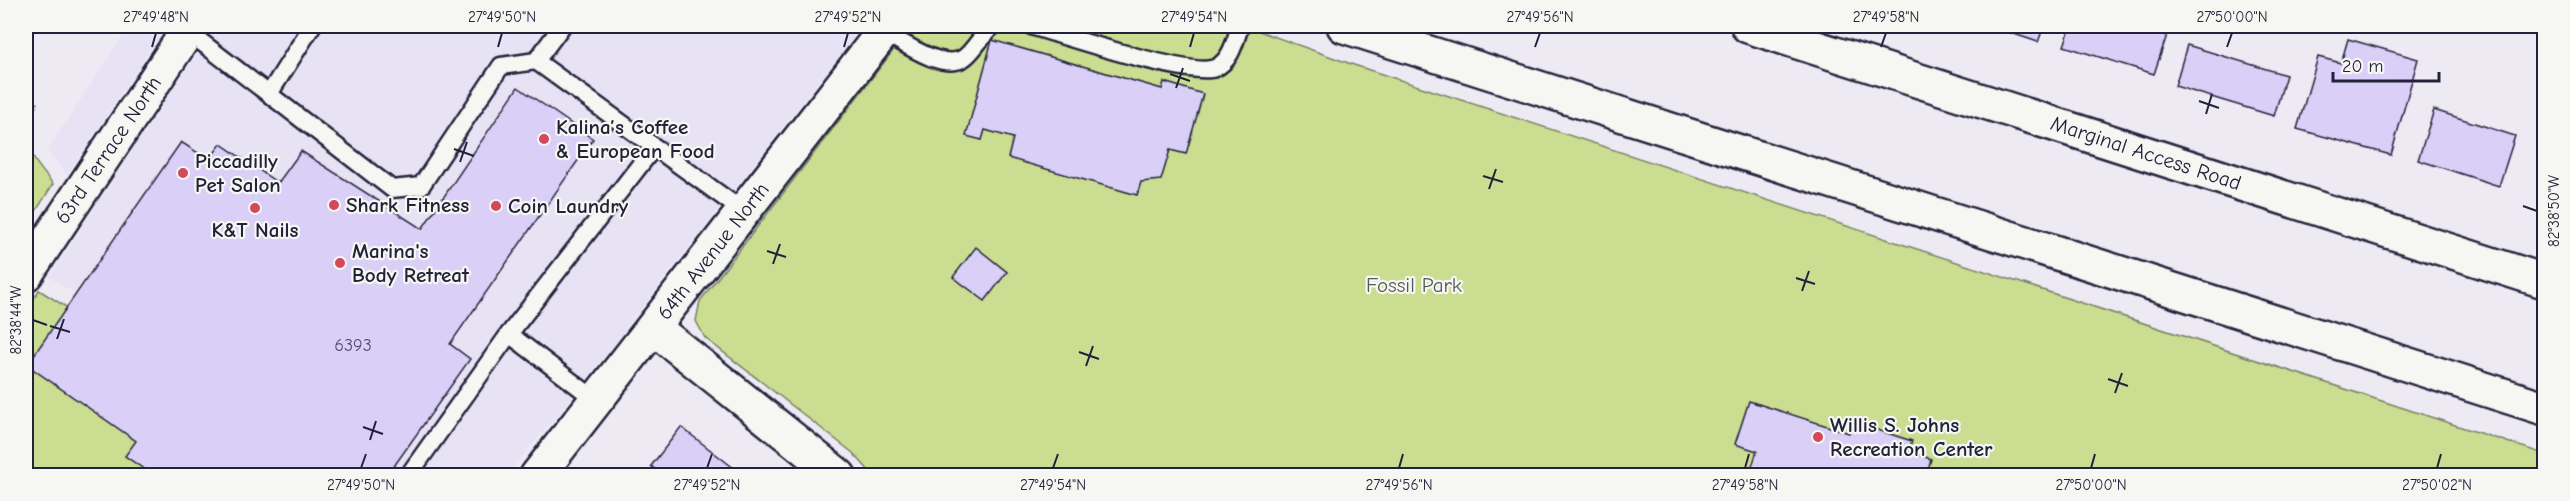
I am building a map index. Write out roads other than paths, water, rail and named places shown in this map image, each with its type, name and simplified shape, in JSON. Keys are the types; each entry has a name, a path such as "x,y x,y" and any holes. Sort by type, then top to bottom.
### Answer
{"street":[{"path":"1344,26 2544,408"},
{"name":"Marginal Access Road","path":"1748,26 2544,281"},
{"name":"63rd Terrace North","path":"26,274 189,28"},
{"name":"64th Avenue North","path":"537,476 886,28"},
{"path":"654,328 839,476"}],"lane":[{"path":"269,94 312,26"},
{"path":"536,61 562,26"},
{"path":"886,28 927,56 951,63 964,58 993,26"},
{"path":"1031,26 1121,53 1190,69 1214,69 1228,58 1240,26"},
{"path":"189,28 269,94 392,189 421,186 501,66 536,61 744,212"},
{"path":"408,476 509,334 654,147"},
{"path":"509,334 596,400"}],"place":[{"name":"Kalina’s Coffee & European Food","path":"544,139"},
{"name":"Piccadilly Pet Salon","path":"183,173"},
{"name":"Shark Fitness","path":"334,205"},
{"name":"Coin Laundry","path":"496,206"},
{"name":"K&T Nails","path":"255,208"},
{"name":"Marina's Body Retreat","path":"340,263"},
{"name":"Willis S. Johns Recreation Center","path":"1818,437"}],"park label":[{"name":"Fossil Park","path":"1414,285"}]}
